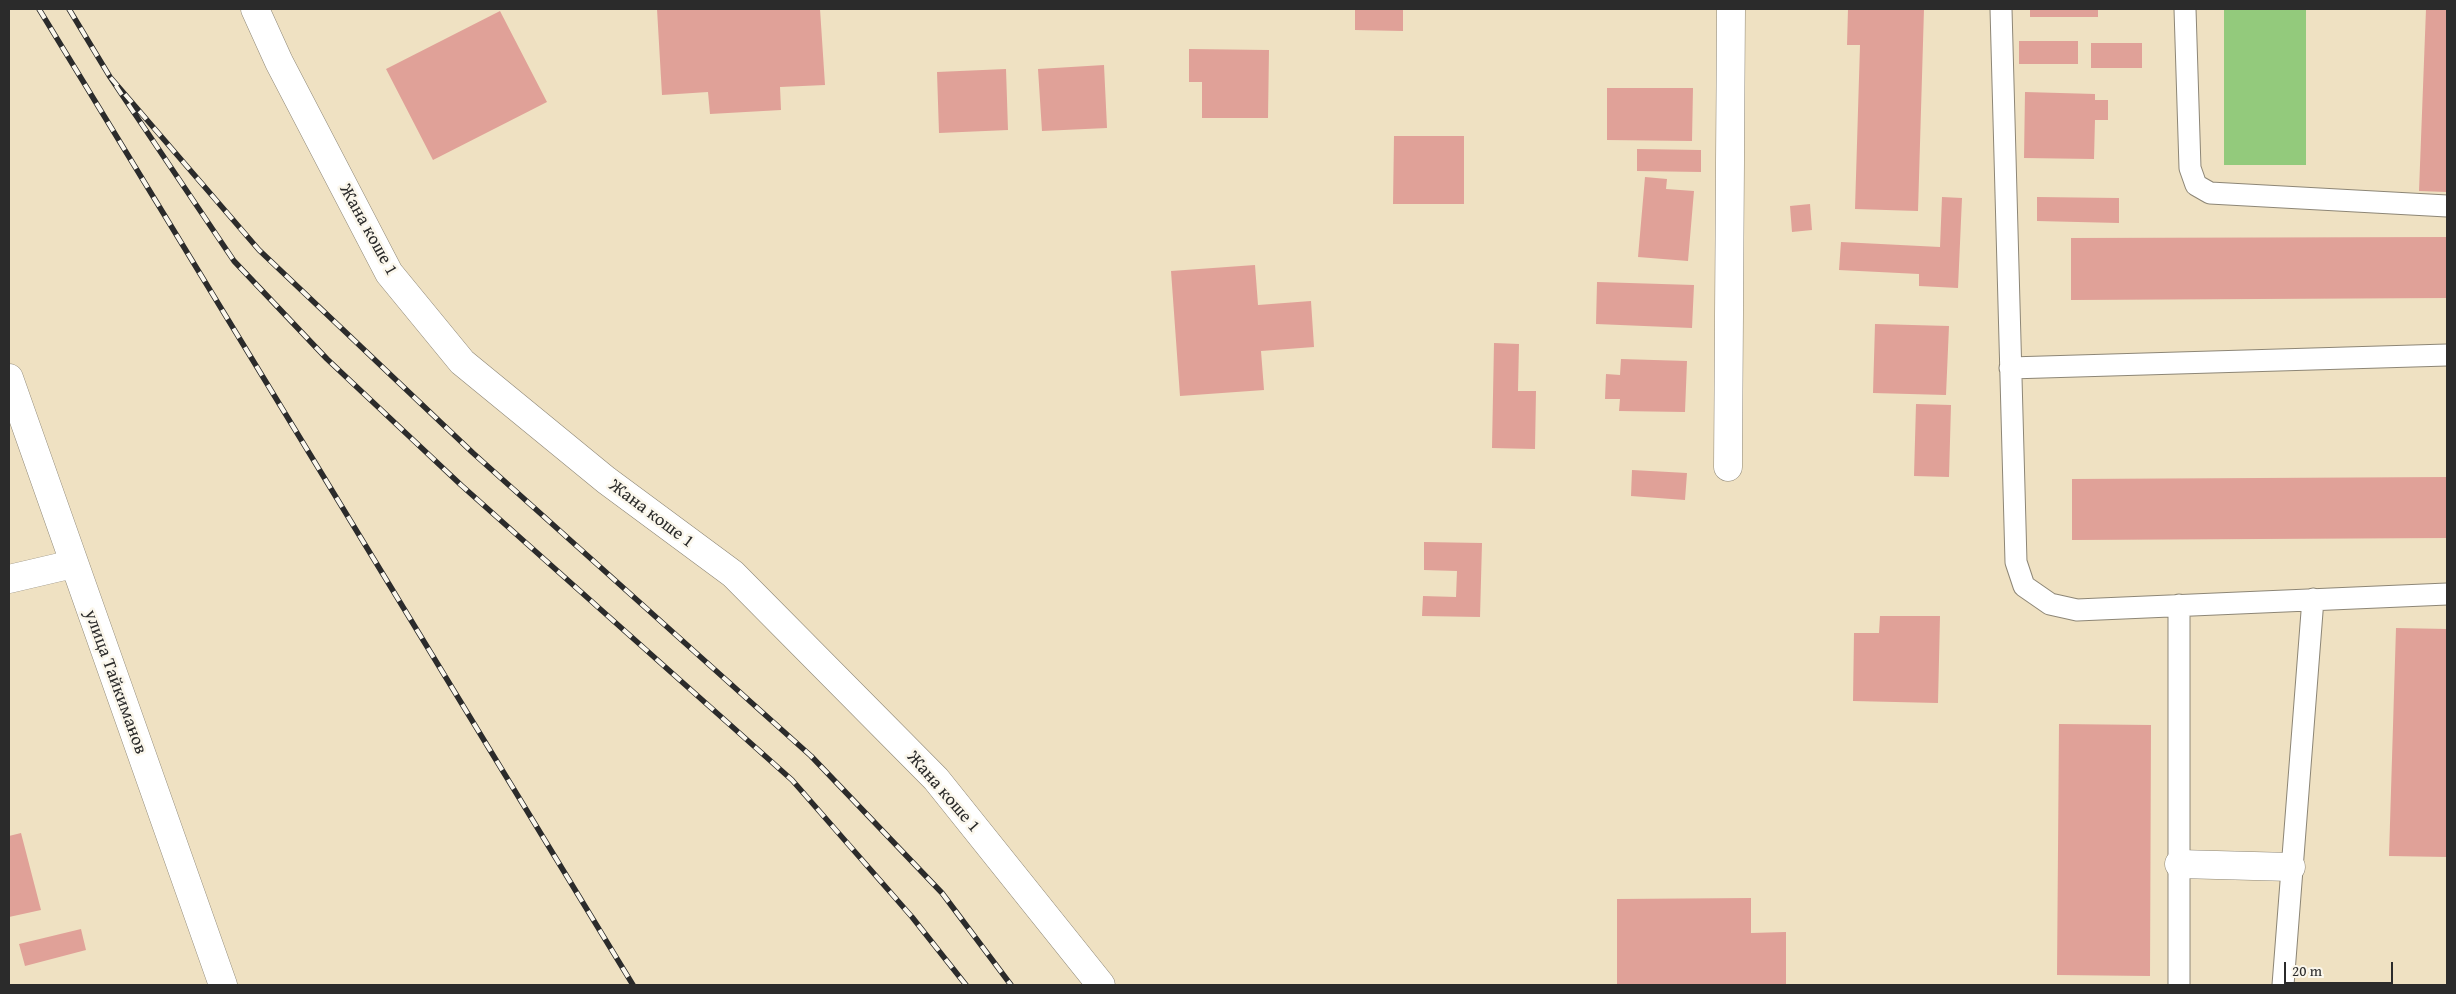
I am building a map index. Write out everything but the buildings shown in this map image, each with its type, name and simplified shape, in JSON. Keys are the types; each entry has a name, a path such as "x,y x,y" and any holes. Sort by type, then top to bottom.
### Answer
{"street":[{"name":"Жана коше 1","path":"255,9 279,62 389,273 462,362 606,480 733,574 936,779 1100,985"},
{"path":"1728,467 1730,9"},
{"name":"улица Тайкиманов","path":"9,378 223,985"},
{"path":"9,579 73,564"},
{"path":"2179,864 2291,868"}],"lane":[{"path":"2000,9 2016,562 2024,586 2050,604 2077,610 2447,594"},
{"path":"2185,9 2190,168 2196,185 2210,193 2447,206"},
{"path":"2010,368 2447,355"},
{"path":"2282,985 2314,599"},
{"path":"2179,605 2179,985"}],"green space":[{"path":"2224,9 2306,9 2306,165 2224,165"}],"railway":[{"path":"39,9 633,985"},
{"path":"69,9 110,77"},
{"path":"966,985 912,917 792,780 461,485 327,359 234,261 110,77 259,250 473,453 811,756 942,893 1011,985"}]}
